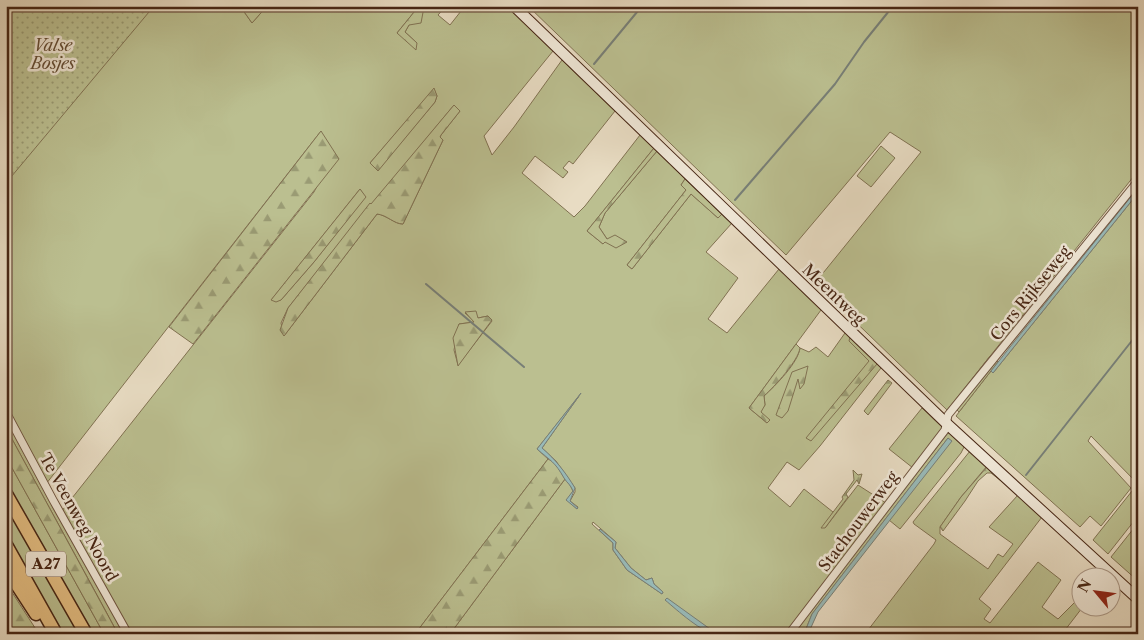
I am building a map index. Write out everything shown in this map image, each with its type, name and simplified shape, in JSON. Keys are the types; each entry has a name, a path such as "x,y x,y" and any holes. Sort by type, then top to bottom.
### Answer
{"highway":[{"name":"A27","path":"6,494 86,634"},
{"name":"A27","path":"6,545 56,634"},
{"name":"A27","path":"6,568 48,634"}],"street":[{"name":"Meentweg","path":"514,6 946,423 1138,599"},
{"name":"Cors Rijkseweg","path":"946,423 948,416 1138,181"},
{"name":"Te Veenweg Noord","path":"6,412 128,634"},
{"name":"Stachouwerweg","path":"789,634 945,430 946,423"}],"green space":[{"name":"Valse Bosjes","path":"6,6 154,6 6,183"},
{"path":"148,6 240,6 252,23 267,6 419,6 397,33 417,43 405,32 424,7 446,6 438,15 450,25 465,6 507,6 553,51 484,136 492,155 562,60 615,111 573,164 569,161 563,168 568,172 563,178 535,156 522,173 574,217 585,206 640,135 654,148 587,231 603,244 607,239 599,227 605,213 657,151 685,179 681,185 686,190 627,265 632,269 691,194 718,218 722,214 732,223 706,252 738,278 708,319 727,333 779,269 821,310 749,408 767,423 760,412 765,405 764,396 791,367 800,348 809,352 816,347 828,357 845,333 881,368 799,470 787,462 768,488 790,507 804,489 833,512 825,528 858,485 886,503 786,634 717,634 666,600 710,634 450,634 565,479 573,491 567,500 577,509 578,507 570,501 575,488 556,461 542,448 579,396 537,449 548,459 415,634 130,634 61,512 314,192 317,186 321,131 46,484 6,410 6,172","holes":["434,89 437,96 435,102 378,170 370,163","454,105 460,111 441,135 440,137 443,140 403,224 377,214 284,336 281,323 288,308","360,189 365,197 314,262 281,300 272,299","465,313 478,318 488,316 492,321 458,365 454,350 459,324 475,322","593,522 616,542 615,548 631,568 646,580 652,578 654,584 663,592 662,594 627,570 613,550 613,543 592,524"]},
{"path":"240,6 267,6 252,23"},
{"path":"419,6 428,6 424,7 421,23 409,25 405,32 417,43 416,50 397,33"},
{"path":"528,6 1138,6 1138,171 947,410 815,283 921,152 890,132 786,255"},
{"path":"434,88 437,96 435,102 378,171 370,163"},
{"path":"454,105 460,111 441,135 440,137 443,140 403,224 377,214 284,336 280,330 288,308 370,203"},
{"path":"321,131 339,159 193,344 169,327"},
{"path":"881,146 895,158 871,187 857,176"},
{"path":"654,148 657,151 605,213 599,227 607,239 615,235 627,242 616,248 605,242 603,244 587,231"},
{"path":"685,179 722,214 718,218 691,194 632,269 627,265 686,190 681,185"},
{"path":"360,189 366,197 314,262 281,300 276,302 271,300"},
{"path":"1138,193 1138,484 1091,436 1088,441 1131,488 1101,526 1090,516 1080,527 956,416"},
{"path":"476,311 478,318 488,316 492,320 458,366 453,338 459,324 474,322 465,312"},
{"path":"850,337 877,364 811,441 806,438 869,361 849,341"},
{"path":"796,344 800,348 795,360 780,380 764,396 765,405 761,412 770,420 767,423 749,408"},
{"path":"990,356 998,362 959,412 952,405"},
{"path":"808,366 804,384 800,389 798,379 788,411 782,418 776,415 792,372"},
{"path":"888,380 892,383 868,415 864,411"},
{"path":"922,408 943,428 913,468 889,449"},
{"path":"6,415 126,634 118,634 6,428"},
{"path":"6,428 118,634 104,634 6,457"},
{"path":"948,433 952,433 965,445 961,453 900,529 889,520 951,441 948,438 812,614 804,634 792,634"},
{"path":"970,451 987,466 961,497 940,527 940,534 988,569 998,554 1003,557 1013,544 989,527 1018,495 1042,517 979,599 991,609 984,619 990,623 1038,562 1061,580 1042,607 1058,619 1072,605 1072,618 1074,618 1062,634 865,634 936,540 913,522"},
{"path":"6,457 104,634 90,634 6,482"},
{"path":"548,459 555,463 565,479 450,634 415,634"},
{"path":"987,467 1010,488 991,473 987,473 978,481 943,531 940,527 961,497"},
{"path":"853,470 858,475 862,474 859,484 857,480 846,494 848,497 825,528 821,528 843,499 842,497 854,480"},
{"path":"1136,486 1138,488 1138,516 1108,554 1093,540"},
{"path":"6,502 79,634 59,634 6,537"},
{"path":"1138,523 1138,581 1111,557"},
{"path":"6,583 39,634 14,634 6,622"}],"water":[{"path":"1138,188 1138,193 993,373 991,371"},
{"path":"581,393 542,448 552,457 575,488 570,501 577,509 566,500 573,491 571,487 555,465 537,449"},
{"path":"948,438 952,441 818,612 808,634 804,634 812,614"},
{"path":"600,529 616,542 615,548 631,568 646,580 652,578 654,584 663,592 662,594 627,570 613,550 613,543"},
{"path":"667,598 717,634 711,633 690,621 665,600"}],"waterway":[{"path":"594,64 642,6"},
{"path":"735,200 835,84 864,42 893,6"},
{"path":"426,284 524,367"},
{"path":"1026,475 1138,333"}]}
